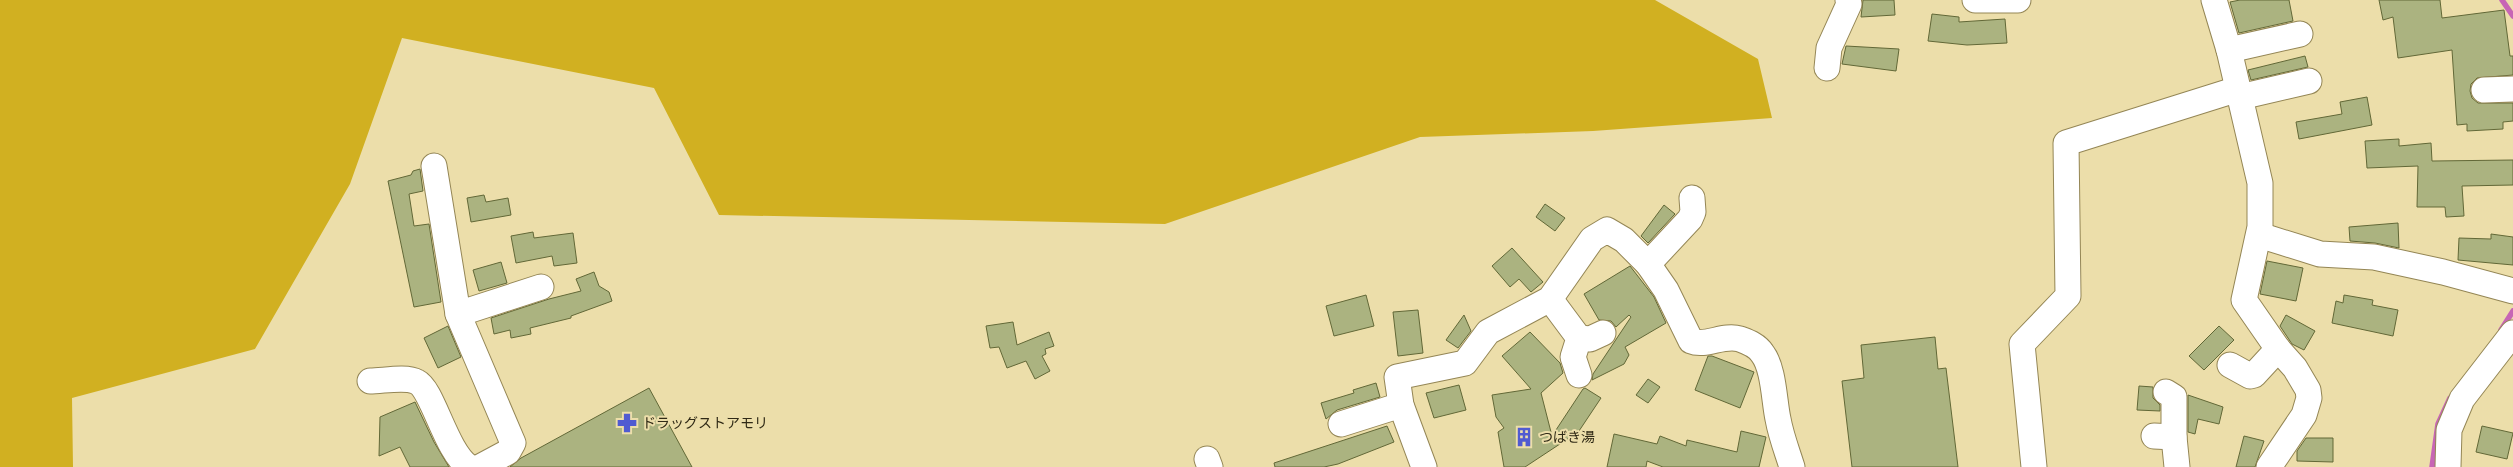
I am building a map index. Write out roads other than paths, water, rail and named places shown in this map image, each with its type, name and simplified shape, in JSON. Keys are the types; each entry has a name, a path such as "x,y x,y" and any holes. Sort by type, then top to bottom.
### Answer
{"street":[{"path":"1827,68 1829,48 1849,4 1848,0"},
{"path":"1975,0 2018,0"},
{"path":"2214,0 2229,50 2260,183 2259,235 2244,300 2278,349 2302,378 2309,398 2304,415 2269,467"},
{"path":"2229,50 2300,34"},
{"path":"2034,467 2022,344 2068,296 2066,144 2106,130 2239,93 2309,81"},
{"path":"2484,90 2513,89"},
{"path":"434,166 458,314 513,443 508,452 480,467"},
{"path":"1648,264 1690,219 1694,205 1692,198"},
{"path":"1424,467 1401,405 1397,377 1465,363 1488,332 1550,299 1592,239 1607,230 1624,240 1648,264 1666,290 1691,341 1697,343 1722,338 1736,338 1750,343 1762,353 1771,376 1781,434 1792,467"},
{"path":"2259,235 2320,254 2374,257 2513,290"},
{"path":"458,314 541,287"},
{"path":"1550,299 1579,338 1590,339 1604,333"},
{"path":"2448,467 2449,430 2462,399 2513,333"},
{"path":"1579,338 1573,357 1579,376"},
{"path":"2230,365 2250,376 2254,375 2278,349"},
{"path":"370,381 410,380 422,386 446,435 459,457 469,467"},
{"path":"2166,392 2174,397 2164,437 2177,467"},
{"path":"1341,424 1401,405"}],"waterway":[{"path":"2502,0 2513,16"},
{"path":"2501,330 2513,311"},
{"path":"2432,467 2438,424 2450,398"}],"place":[{"name":"ドラッグストアモリ","path":"627,423"},
{"name":"つばき湯","path":"1524,437"}]}
